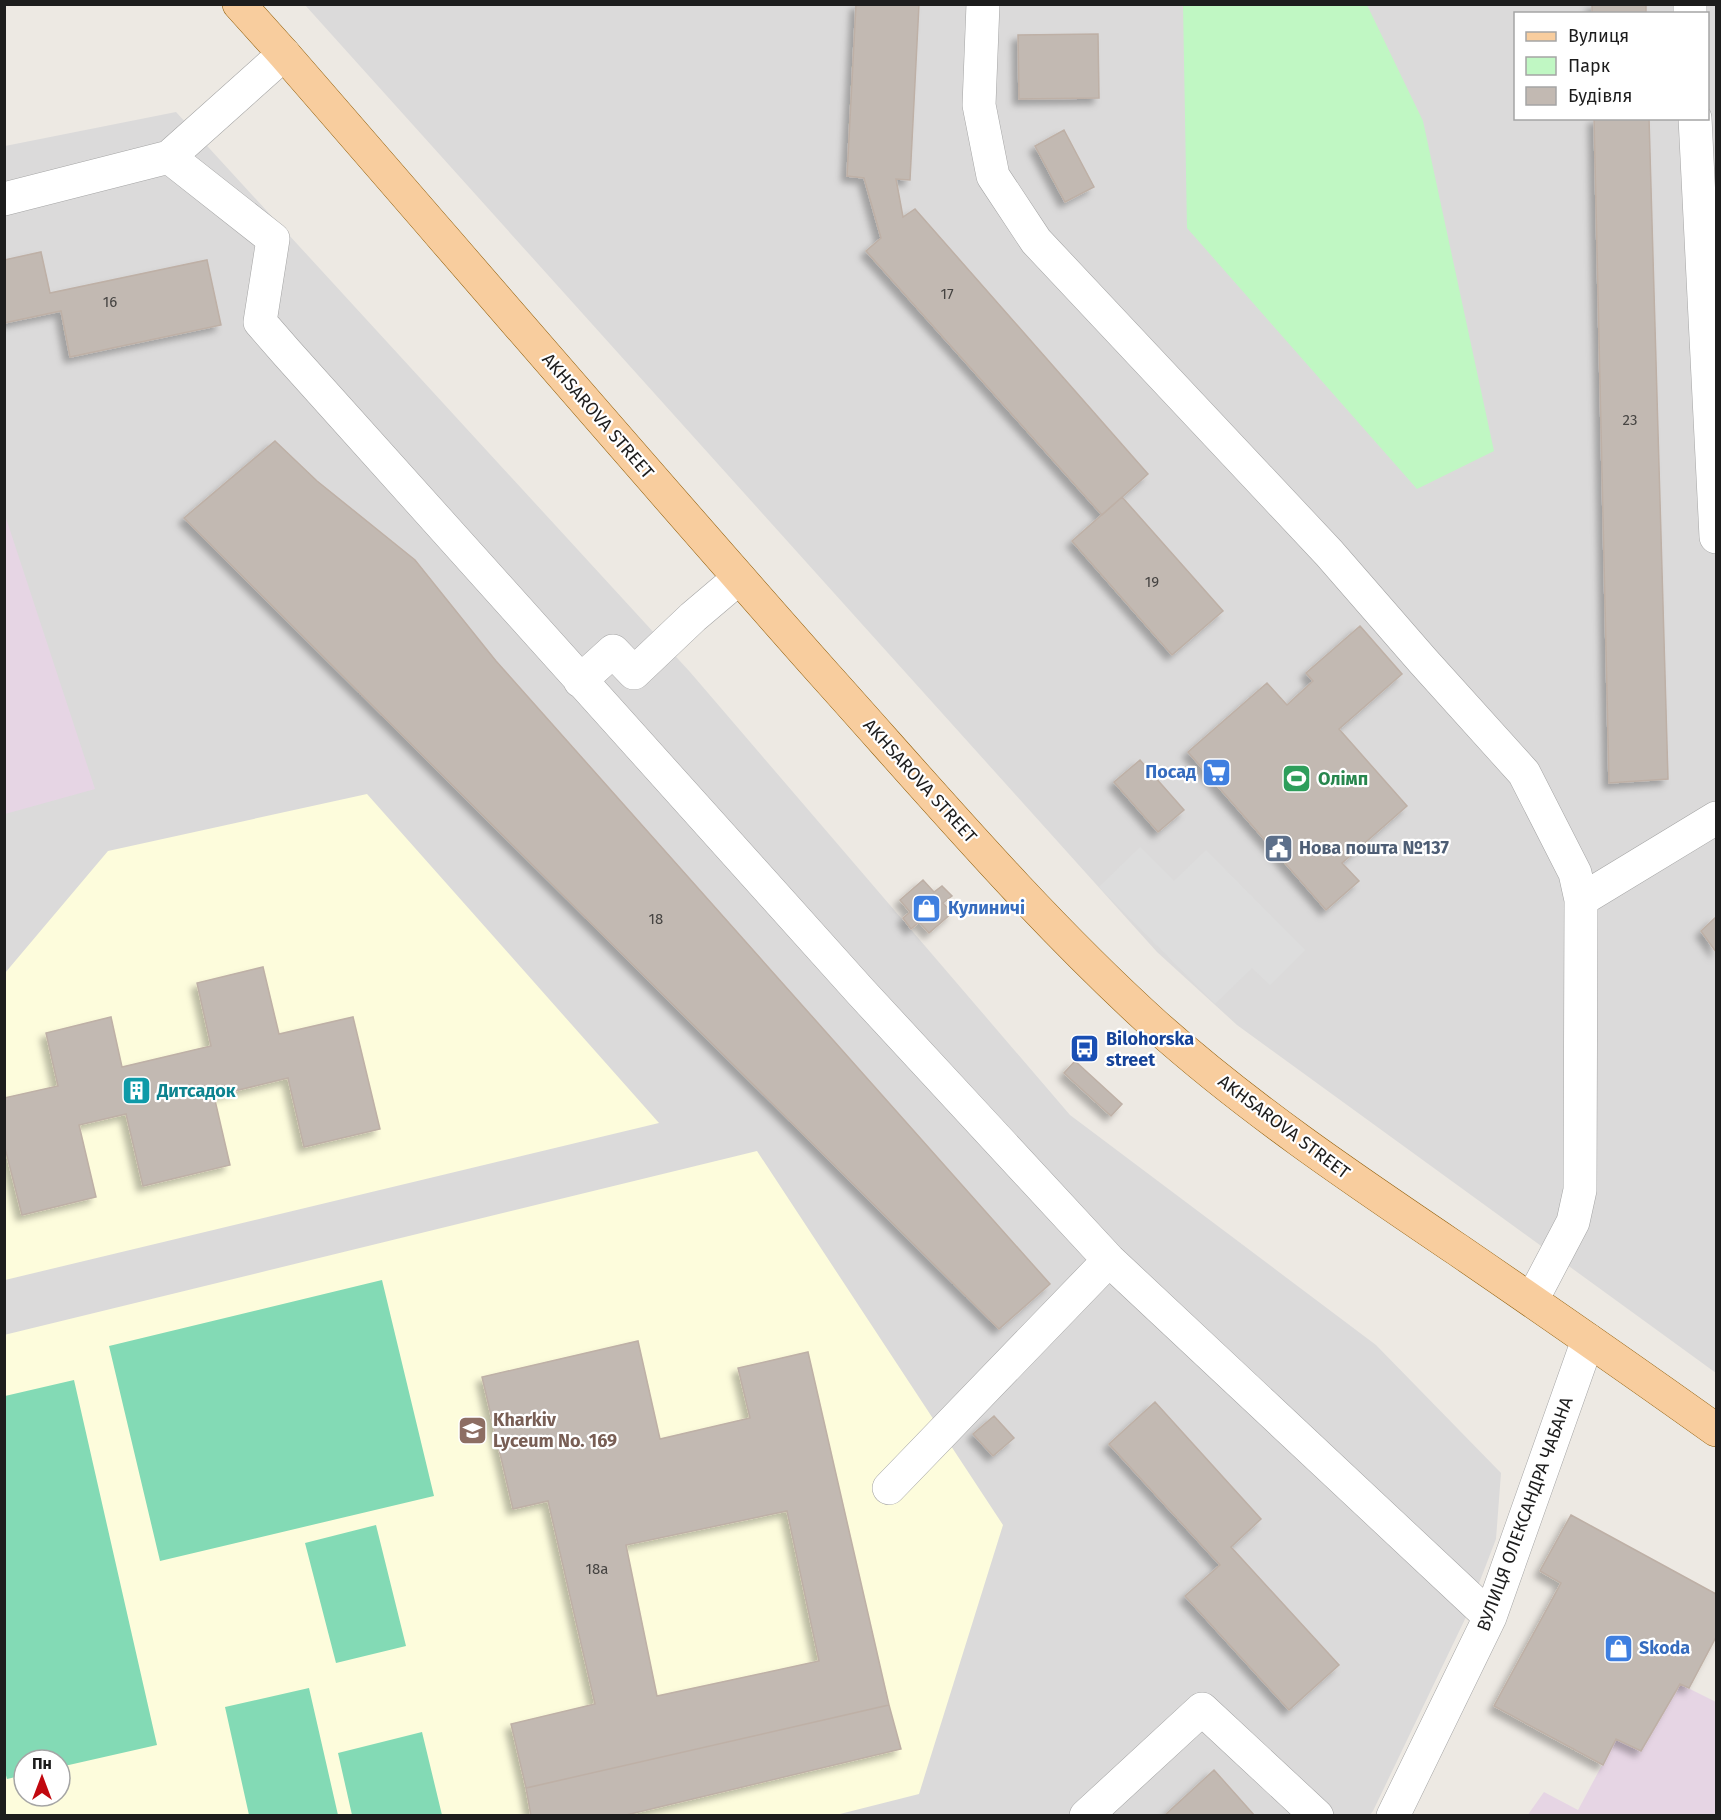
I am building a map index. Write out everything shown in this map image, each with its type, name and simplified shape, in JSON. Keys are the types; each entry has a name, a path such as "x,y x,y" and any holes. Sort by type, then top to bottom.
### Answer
{"main road":[{"name":"AKHSAROVA STREET","path":"239,4 739,578 999,870 1063,938 1160,1029 1234,1092 1716,1430"}],"street":[{"path":"983,4 979,105 993,176 1036,241 1329,553 1524,773 1575,873 1581,900 1580,1190 1572,1222 1532,1300"},
{"path":"4,199 169,158 284,54"},
{"path":"1695,120 1716,537"},
{"path":"169,158 273,239 260,322 861,992 1109,1260 1490,1617"},
{"path":"580,681 613,651 634,673 693,617 739,578"},
{"path":"1581,900 1716,818"},
{"path":"889,1488 1109,1260"},
{"name":"ВУЛИЦЯ ОЛЕКСАНДРА ЧАБАНА","path":"1393,1815 1490,1617 1588,1340"},
{"path":"1086,1815 1202,1709 1317,1815"}],"shaded area":[{"path":"305,5 1716,5 1716,1373 1237,1025 1157,952"},
{"path":"176,112 690,672 1070,1115 1376,1345 1501,1473 1496,1539 1466,1617 1370,1815 5,1816 5,146"},
{"path":"5,515 95,789 4,814"},
{"path":"367,794 659,1123 5,1280 5,973 108,851"},
{"path":"1140,847 1174,881 1206,850 1305,950 1270,985 1252,968 1215,1004 1099,887"},
{"name":"Kharkiv Lyceum No. 169","path":"757,1151 1003,1525 919,1794 832,1816 5,1815 4,1335"},
{"path":"1680,1684 1716,1702 1716,1815 1527,1816 1544,1792 1578,1810 1616,1739 1641,1751"}],"green space":[{"path":"1183,5 1367,5 1423,121 1494,451 1417,489 1187,228"},
{"path":"382,1280 434,1496 160,1561 109,1346"},
{"path":"74,1380 157,1745 72,1764 72,1748 12,1748 12,1778 7,1779 4,1768 5,1396"},
{"path":"376,1525 406,1646 336,1663 305,1543"},
{"path":"309,1688 338,1815 249,1815 225,1707"},
{"path":"422,1732 442,1815 352,1815 338,1753"}],"building":[{"path":"856,4 919,4 910,180 896,179 903,217 915,209 1148,474 1102,515 866,251 881,238 864,178 847,176"},
{"path":"1592,4 1646,4 1646,12 1592,12"},
{"path":"1098,34 1099,98 1019,99 1018,35"},
{"path":"1594,120 1649,120 1668,779 1609,783"},
{"path":"1064,130 1094,187 1065,202 1035,146"},
{"path":"41,252 50,293 207,260 221,325 70,357 61,311 4,323 4,260"},
{"path":"275,441 317,481 415,560 496,661 1050,1284 999,1329 184,518"},
{"path":"1122,497 1223,611 1172,655 1072,541"},
{"name":"Олімп","path":"1360,626 1402,674 1339,729 1407,806 1342,863 1359,881 1326,910 1188,752 1267,683 1287,705 1313,681 1306,673"},
{"path":"1140,760 1184,810 1158,832 1114,782"},
{"name":"Кулиничі","path":"923,880 934,892 942,886 952,896 943,903 952,913 929,933 919,922 911,929 903,918 910,912 900,900"},
{"path":"1716,917 1716,952 1701,931"},
{"name":"Дитсадок","path":"263,967 279,1034 353,1017 380,1129 304,1147 288,1078 214,1096 230,1165 143,1186 126,1114 79,1125 96,1197 22,1215 4,1144 4,1098 58,1086 46,1033 111,1017 122,1067 211,1046 197,983"},
{"path":"1075,1061 1122,1104 1111,1116 1064,1073"},
{"path":"638,1341 660,1439 750,1418 738,1368 808,1352 889,1705 526,1788 511,1724 595,1704 548,1501 513,1509 482,1377","holes":["787,1511 819,1661 657,1696 626,1545"]},
{"path":"1155,1402 1261,1519 1231,1547 1339,1665 1289,1710 1185,1596 1220,1565 1109,1444"},
{"path":"994,1416 1014,1438 993,1456 973,1434"},
{"name":"Skoda","path":"1571,1515 1716,1594 1716,1637 1689,1688 1680,1684 1641,1751 1616,1739 1603,1765 1494,1706 1561,1583 1540,1571"},
{"path":"889,1705 901,1749 622,1816 531,1816 526,1788"},
{"path":"1214,1770 1255,1816 1164,1816"}],"place":[{"name":"Посад","path":"1217,772"},
{"name":"Олімп","path":"1297,779"},
{"name":"Нова пошта №137","path":"1278,848"},
{"name":"Кулиничі","path":"927,908"},
{"name":"Bilohorska street","path":"1085,1049"},
{"name":"Дитсадок","path":"136,1091"},
{"name":"Kharkiv Lyceum No. 169","path":"472,1430"},
{"name":"Skoda","path":"1618,1648"}]}
